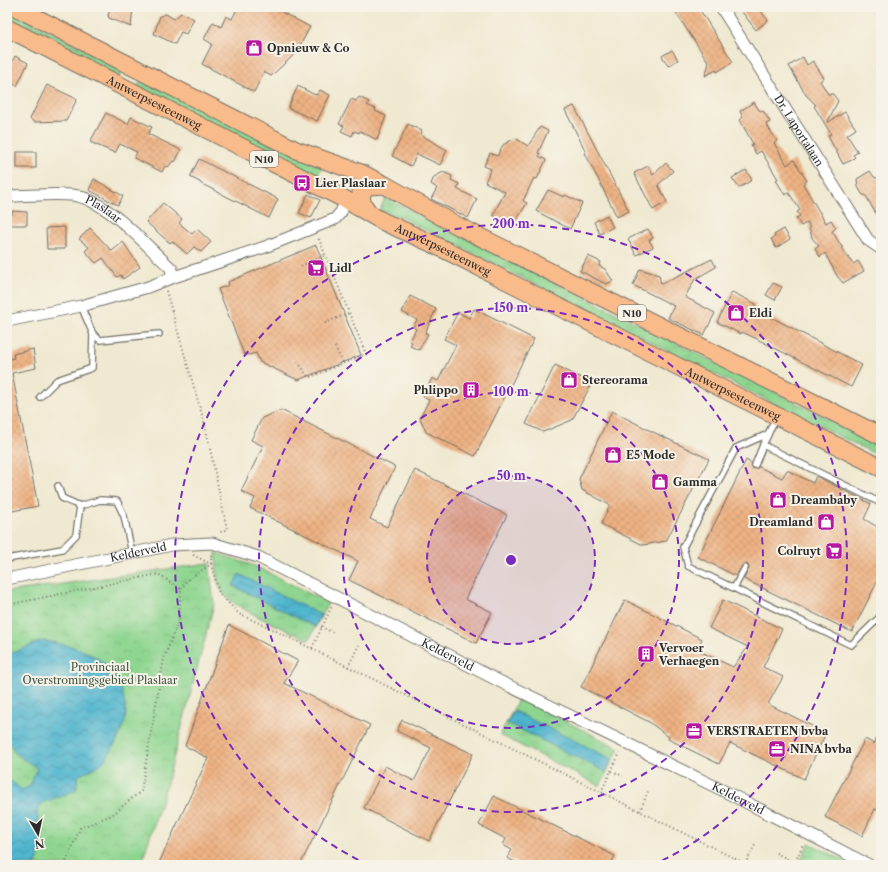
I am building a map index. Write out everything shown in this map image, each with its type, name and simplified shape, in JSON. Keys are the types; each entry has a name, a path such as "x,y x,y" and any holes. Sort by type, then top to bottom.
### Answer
{"main road":[{"name":"Antwerpsesteenweg","path":"15,7 296,150 361,173 460,227 881,436"},
{"name":"Antwerpsesteenweg","path":"7,28 369,213 881,468"},
{"path":"132,91 129,82 133,74 144,72"},
{"path":"369,213 362,203 361,192 369,186 385,185"}],"street":[{"name":"Dr. Laportalaan","path":"721,7 868,240 881,249"},
{"name":"Plaslaar","path":"7,196 72,195 95,203 112,213 172,269 167,280"},
{"path":"7,321 81,306 130,293 265,247 334,219 341,212 346,200"},
{"name":"Kelderveld","path":"7,579 172,545 212,543 258,557 336,598 720,789 869,865"}],"lane":[{"path":"40,397 57,380 92,368 93,334 81,306"},
{"path":"93,334 100,340 160,334"},
{"path":"755,465 777,415"},
{"path":"768,434 736,448 683,547 688,566 851,645 881,616"},
{"path":"763,445 881,503"},
{"path":"58,486 62,498 80,506 100,500 117,501 124,516 132,553"},
{"path":"7,559 62,550 76,535 80,506"},
{"path":"734,588 745,568"}],"path":[{"path":"298,362 310,377 366,354 314,227"},
{"path":"301,266 326,255"},
{"path":"167,280 205,425 227,529 216,535 212,543 211,564 218,593 239,614 312,648 746,864 756,842"},
{"path":"325,323 349,313"},
{"path":"335,347 343,363"},
{"path":"192,555 211,564"},
{"path":"65,865 80,828 112,815 141,791 164,658 179,620 181,589 186,582 211,564"},
{"path":"7,605 158,574 181,589"},
{"path":"312,648 336,598"},
{"path":"321,628 334,633"},
{"path":"348,666 358,645"},
{"path":"601,792 625,743"},
{"path":"611,771 623,776"},
{"path":"640,811 649,789"},
{"path":"776,853 794,864 808,835"}],"green space":[{"path":"7,10 122,68 119,78 7,22"},
{"path":"142,79 322,166 317,177 137,87"},
{"path":"385,198 881,445 881,457 398,216 380,210"},
{"path":"216,553 255,566 328,603 309,640 250,613 223,593 220,589 217,574"},
{"name":"Provinciaal Overstromingsgebied Plaslaar","path":"209,563 214,604 167,783 141,865 7,865 7,592"},
{"path":"519,698 619,748 600,786 500,735"},
{"path":"809,843 854,865 798,865"}],"water":[{"path":"239,574 321,615 315,627 233,586"},
{"path":"42,641 83,650 105,665 114,674 120,686 126,710 126,717 120,734 109,754 100,765 78,776 76,790 42,803 37,812 42,846 36,865 7,865 7,778 22,790 30,786 37,768 16,754 7,739 7,655"},
{"path":"514,711 612,759 606,772 507,723"}],"building":[{"path":"111,7 133,7 131,27 109,18 108,15"},
{"name":"Opnieuw & Co","path":"238,7 272,7 310,27 296,53 271,76 264,72 254,92 202,64 212,44 204,39 213,22 221,27 226,16 232,19"},
{"path":"672,7 698,7 733,62 717,72 716,70 705,76 709,63"},
{"path":"738,7 757,7 768,20 756,30"},
{"path":"181,13 194,19 186,34 181,32 175,44 154,34 160,16 166,14 174,19"},
{"path":"672,50 678,60 668,66 662,56"},
{"path":"15,56 28,63 17,86 7,81 7,72"},
{"path":"803,57 807,65 813,61 824,78 820,81 828,94 833,94 838,101 827,123 845,112 856,129 847,135 858,152 853,155 855,157 852,160 843,164 828,136 831,134 814,106 816,105 806,95 789,66"},
{"path":"47,85 77,99 66,121 34,122 30,119"},
{"path":"298,86 313,94 317,95 320,90 330,95 317,121 288,108"},
{"path":"359,97 369,102 367,105 376,109 375,111 386,116 377,140 360,131 359,133 354,131 352,136 341,131 344,126 339,124 351,99 356,101"},
{"path":"754,102 759,110 764,112 770,122 766,124 777,141 774,143 787,165 794,160 807,181 803,184 826,223 831,220 836,228 832,231 845,252 853,264 858,261 864,271 843,283 837,276 825,253 820,257 815,249 819,246 812,238 808,222 801,226 796,218 800,216 797,212 800,210 789,193 785,195 776,180 778,179 761,151 756,154 751,145 753,144 740,120 743,117 740,111"},
{"path":"574,106 629,211 617,217 565,110"},
{"path":"106,113 128,124 131,117 152,127 148,134 181,150 175,162 173,161 168,167 165,166 162,172 134,158 137,152 120,144 115,153 90,142"},
{"path":"408,124 422,131 421,135 447,150 440,165 417,154 411,166 392,156"},
{"path":"540,127 548,131 538,153 540,154 539,156 546,160 537,179 534,178 523,201 527,203 513,226 493,215 505,192 485,182 491,169 484,166 490,153 497,156 503,145 515,138 528,146"},
{"path":"17,152 36,152 36,168 17,168"},
{"path":"199,159 278,199 269,218 190,177"},
{"path":"666,163 673,171 658,185 667,202 653,210 634,173 648,166 653,175"},
{"path":"746,170 752,180 739,188 732,178"},
{"path":"870,171 874,177 879,179 881,189 881,223 866,196 862,194 858,187 857,179"},
{"path":"443,172 452,176 451,180 459,184 457,189 477,199 468,218 431,199 437,188 431,184 434,177"},
{"path":"94,179 123,196 118,205 89,190"},
{"path":"548,190 564,197 565,195 582,203 570,229 536,211"},
{"path":"308,194 320,200 311,218 299,213"},
{"path":"163,203 182,219 179,223 192,234 197,229 211,242 201,252 194,247 187,254 172,241 170,243 146,222"},
{"path":"12,211 27,212 27,225 7,225 7,215 12,215"},
{"path":"607,215 613,227 600,234 594,222"},
{"path":"65,227 65,249 47,249 46,228"},
{"path":"90,228 112,251 123,242 140,267 123,279 121,275 117,277 103,258 96,263 85,251 89,247 79,239"},
{"path":"648,229 653,238 649,240 653,247 636,255 628,239"},
{"path":"784,229 790,239 776,248 771,239 775,237 774,235"},
{"path":"316,245 361,355 298,380 260,362 256,353 248,355 244,354 218,289 229,285 228,282"},
{"path":"588,256 601,262 599,266 605,269 613,281 606,284 580,271"},
{"path":"712,259 716,267 695,279 685,297 715,313 704,335 668,318 674,306 633,285 640,269 659,275 661,284"},
{"path":"773,283 782,287 775,300 766,295"},
{"path":"732,292 756,304 754,308 862,365 851,387 757,339 742,332 741,334 717,322"},
{"path":"410,296 436,309 425,333 428,334 419,350 410,346 412,342 410,341 416,329 413,327 417,320 402,312"},
{"name":"Phlippo","path":"474,309 534,339 475,456 426,432 420,418 429,400 423,397 432,378 438,381 456,345 444,339 458,312 469,318"},
{"path":"33,349 36,368 12,373 38,506 7,512 7,360 14,358 13,354"},
{"path":"555,365 592,383 572,420 543,432 526,424"},
{"path":"281,410 395,467 370,519 387,527 415,470 507,515 465,599 492,612 476,643 349,580 358,561 250,508 255,498 241,491 263,446 251,440 262,418"},
{"name":"Gamma","path":"612,411 709,459 666,541 643,545 601,524 610,505 582,490 579,479"},
{"path":"746,460 751,463 753,469 759,467 782,478 787,470 813,483 816,476 871,504 864,519 881,529 881,574 852,632 744,579 749,568 747,564 742,566 736,576 698,557"},
{"path":"625,600 702,639 697,650 733,667 748,647 709,628 723,600 782,629 763,667 783,677 768,704 826,733 804,779 730,743 719,764 668,739 669,737 649,722 581,687"},
{"path":"229,625 298,661 284,683 370,725 300,865 158,865 208,758 185,746"},
{"path":"402,720 473,754 429,841 364,808 385,766 414,781 431,748 397,731"},
{"path":"881,729 881,811 875,809 862,836 825,817 865,739 874,744"},
{"path":"494,796 615,856 610,865 521,865 507,858 512,850 503,845 506,839 479,825"}],"place":[{"name":"Opnieuw & Co","path":"254,48"},
{"name":"Lier Plaslaar","path":"302,183"},
{"name":"Lidl","path":"316,268"},
{"name":"Eldi","path":"736,313"},
{"name":"Stereorama","path":"569,380"},
{"name":"Phlippo","path":"471,390"},
{"name":"E5 Mode","path":"613,455"},
{"name":"Gamma","path":"660,482"},
{"name":"Dreambaby","path":"778,500"},
{"name":"Dreamland","path":"826,522"},
{"name":"Colruyt","path":"834,551"},
{"name":"Vervoer Verhaegen","path":"646,654"},
{"name":"VERSTRAETEN bvba","path":"694,731"},
{"name":"NINA bvba","path":"777,749"}]}
